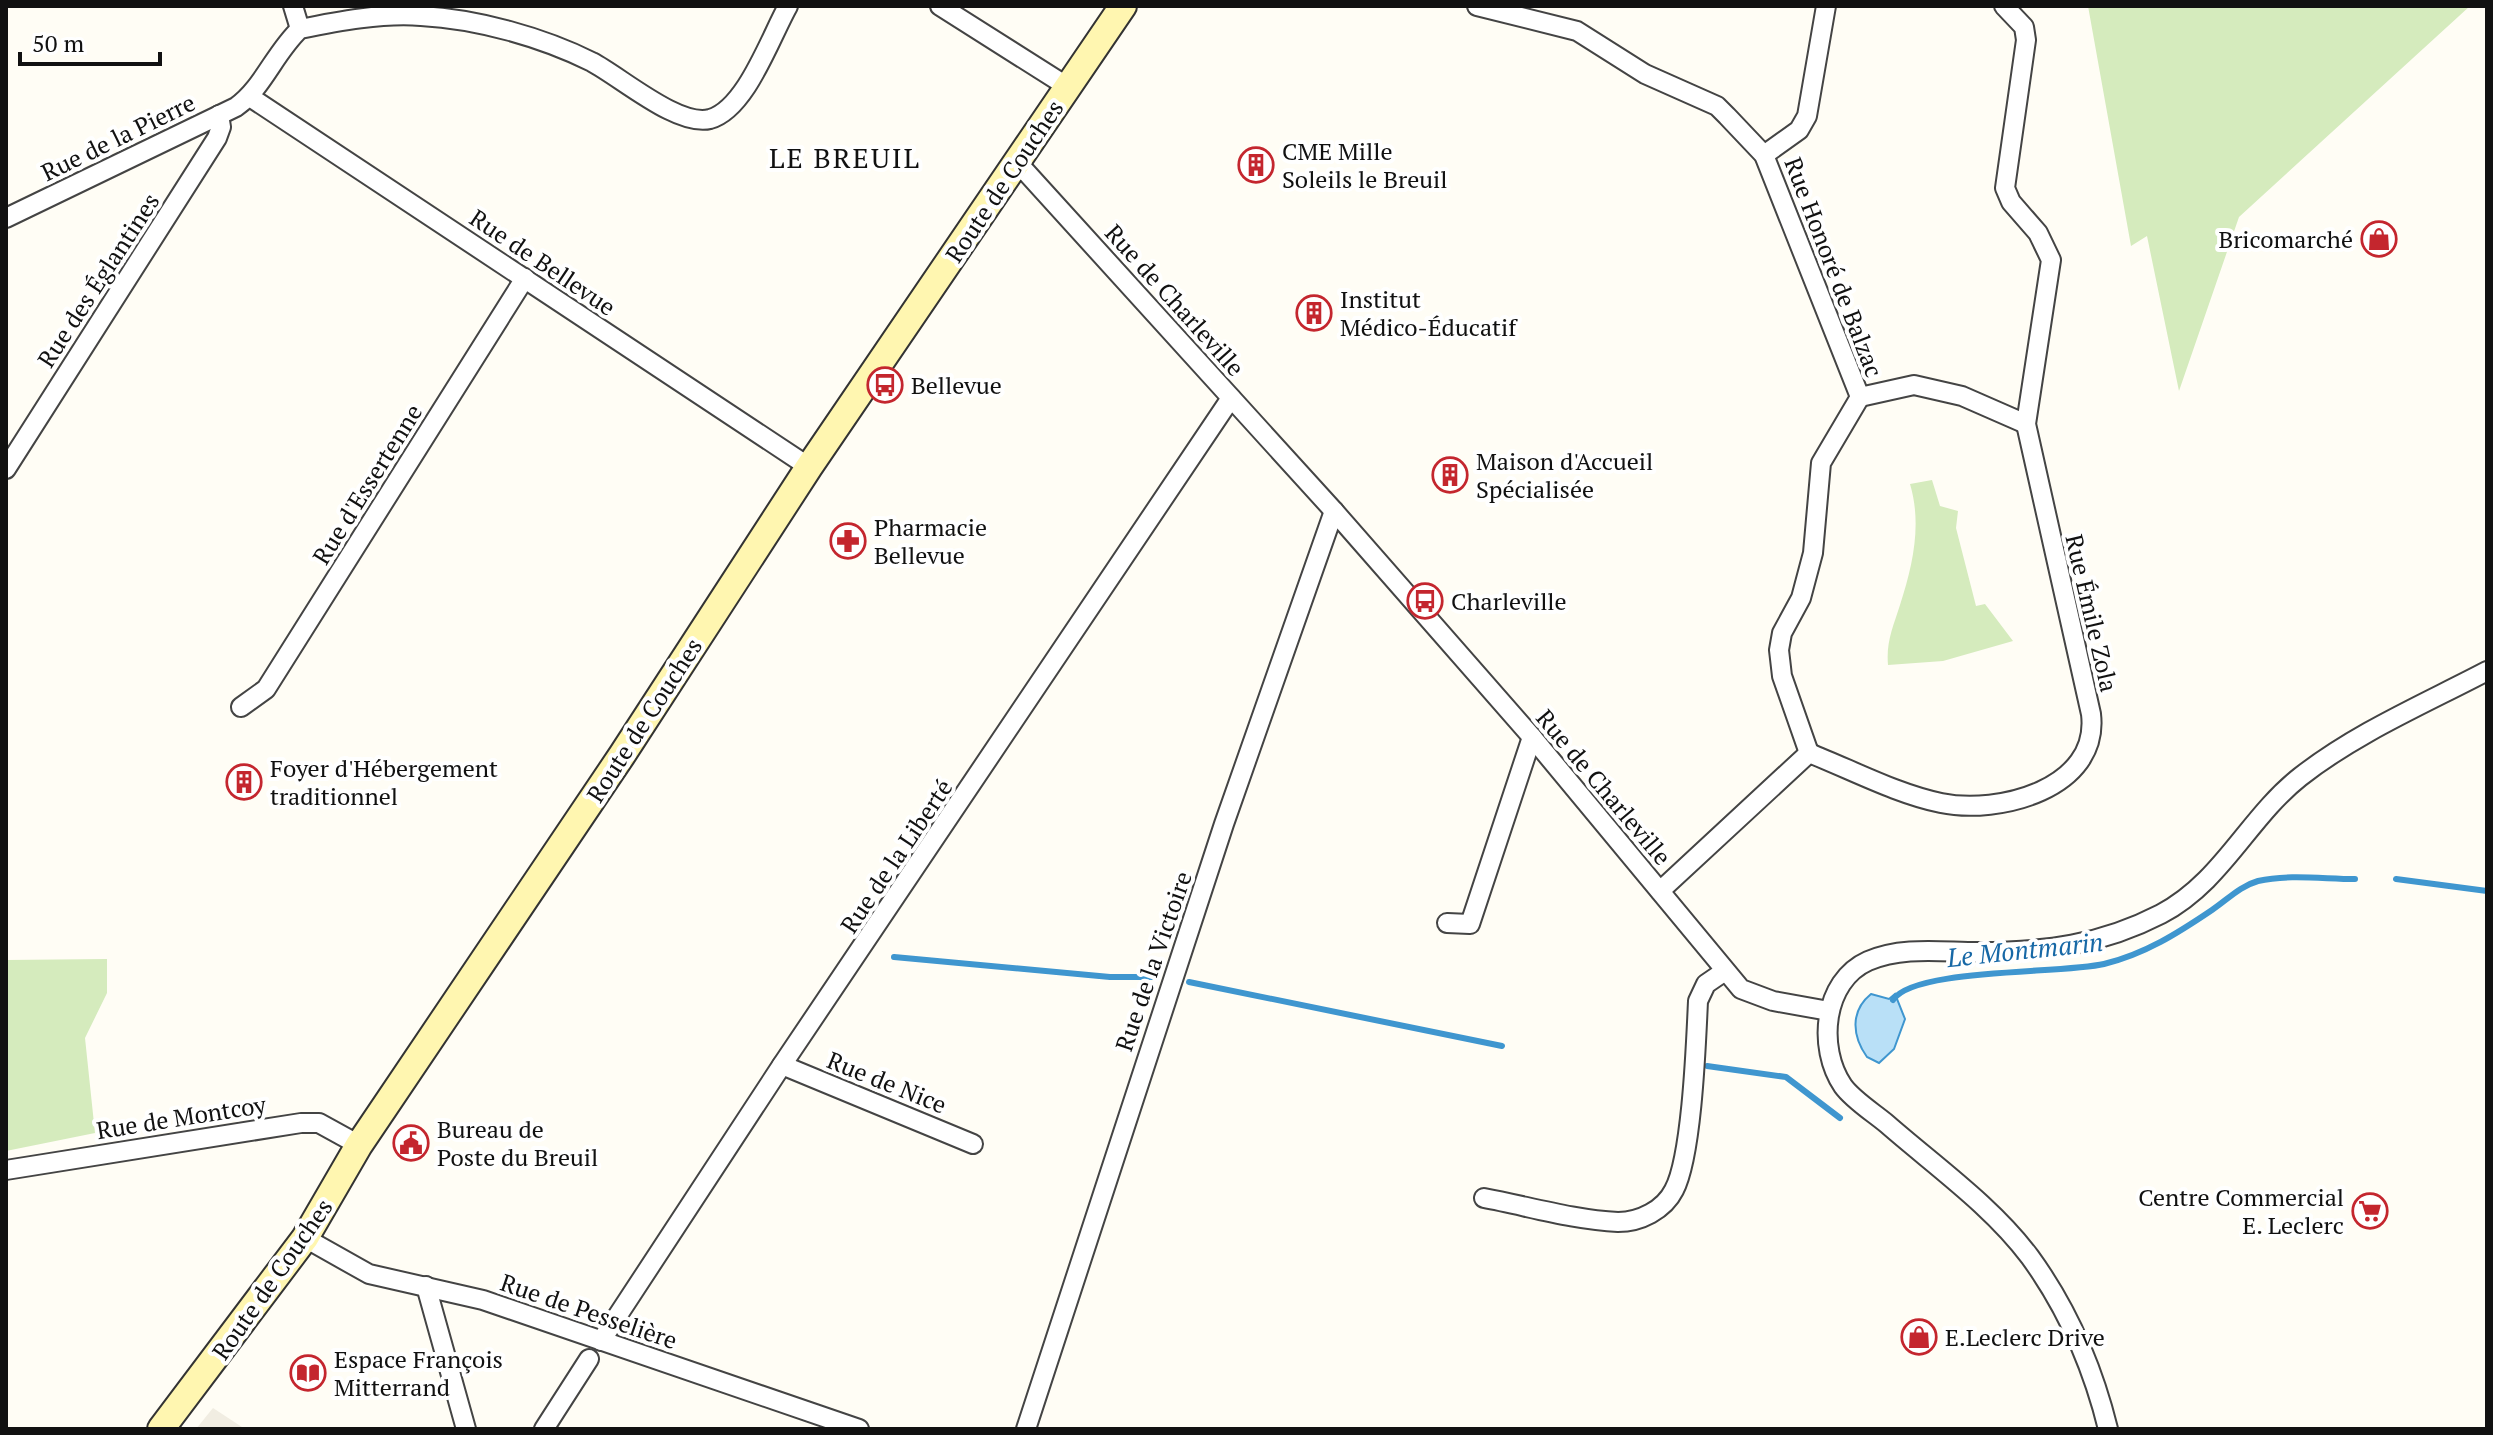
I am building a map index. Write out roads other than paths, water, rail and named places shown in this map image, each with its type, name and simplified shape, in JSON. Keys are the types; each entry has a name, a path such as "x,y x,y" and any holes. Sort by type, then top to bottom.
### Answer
{"main road":[{"name":"Route de Couches","path":"161,1429 305,1238 359,1145 629,744 809,467 1123,6"}],"street":[{"path":"293,6 300,29"},
{"path":"250,97 273,59 300,29 424,11 551,44 620,77 676,114 692,120 709,119 725,112 747,87 788,6"},
{"path":"940,6 1068,87"},
{"name":"Rue Honoré de Balzac","path":"1477,6 1549,21 1598,41 1645,74 1717,106 1764,155 1860,397 1821,463 1813,553 1801,598 1782,633 1779,650 1782,676 1809,753"},
{"path":"1764,155 1799,130 1807,116 1826,6"},
{"name":"Rue Émile Zola","path":"1809,753 1940,803 1980,807 2050,788 2083,757 2092,727 2026,424 2051,260 2043,241 2011,202 2005,188 2026,40 2024,27 2004,6"},
{"name":"Rue de la Pierre","path":"6,218 250,97"},
{"name":"Rue de Bellevue","path":"250,97 809,467"},
{"name":"Rue des Églantines","path":"6,469 217,138 221,127 219,115"},
{"name":"Rue de Charleville","path":"1017,162 1334,511 1532,737 1741,989 1773,1001 1829,1011"},
{"name":"Rue d'Essertenne","path":"241,707 266,689 525,278"},
{"path":"1860,397 1914,385 1962,396 2026,424"},
{"name":"Rue de la Liberté","path":"601,1341 782,1065 1231,398"},
{"name":"Rue de la Victoire","path":"1026,1429 1220,838 1334,511"},
{"path":"2108,1429 2085,1356 2029,1256 1995,1217 1843,1086 1828,1051 1829,1011 1843,981 1866,962 1896,953 2058,950 2117,933 2162,913 2194,892 2226,862 2272,803 2299,778 2344,746 2487,671"},
{"path":"1447,923 1470,924 1532,737"},
{"path":"1660,891 1809,753"},
{"path":"1484,1198 1618,1222 1650,1214 1667,1202 1675,1188 1684,1156 1698,1001 1706,984 1725,971"},
{"name":"Rue de Nice","path":"782,1065 973,1144"},
{"name":"Rue de Montcoy","path":"6,1170 301,1123 319,1123 359,1145"},
{"name":"Rue de Pesselière","path":"305,1238 369,1274 483,1300 859,1429"},
{"path":"426,1286 466,1429"},
{"path":"544,1429 589,1359"}],"water":[{"path":"1871,994 1889,999 1895,994 1905,1019 1894,1049 1879,1063 1867,1057 1856,1032 1859,1008"}],"waterway":[{"name":"Le Montmarin","path":"1893,1000 1906,990 1928,982 2084,967 2119,960 2174,935 2239,890 2258,881 2294,877 2355,879"},
{"name":"Le Montmarin","path":"2396,879 2487,891"},
{"path":"894,957 1110,977 1154,977"},
{"path":"1189,982 1502,1046"},
{"path":"1707,1066 1786,1077 1840,1118"}],"place":[{"name":"CME Mille Soleils le Breuil","path":"1256,165"},
{"name":"Bricomarché","path":"2379,239"},
{"name":"Institut Médico-Éducatif","path":"1314,313"},
{"name":"Bellevue","path":"885,385"},
{"name":"Maison d'Accueil Spécialisée","path":"1450,475"},
{"name":"Pharmacie Bellevue","path":"848,541"},
{"name":"Charleville","path":"1425,601"},
{"name":"Foyer d'Hébergement traditionnel","path":"244,782"},
{"name":"Bureau de Poste du Breuil","path":"411,1143"},
{"name":"Centre Commercial E. Leclerc","path":"2370,1211"},
{"name":"E.Leclerc Drive","path":"1919,1337"},
{"name":"Espace François Mitterrand","path":"308,1373"}],"district":[{"name":"LE BREUIL","path":"845,157"}]}
